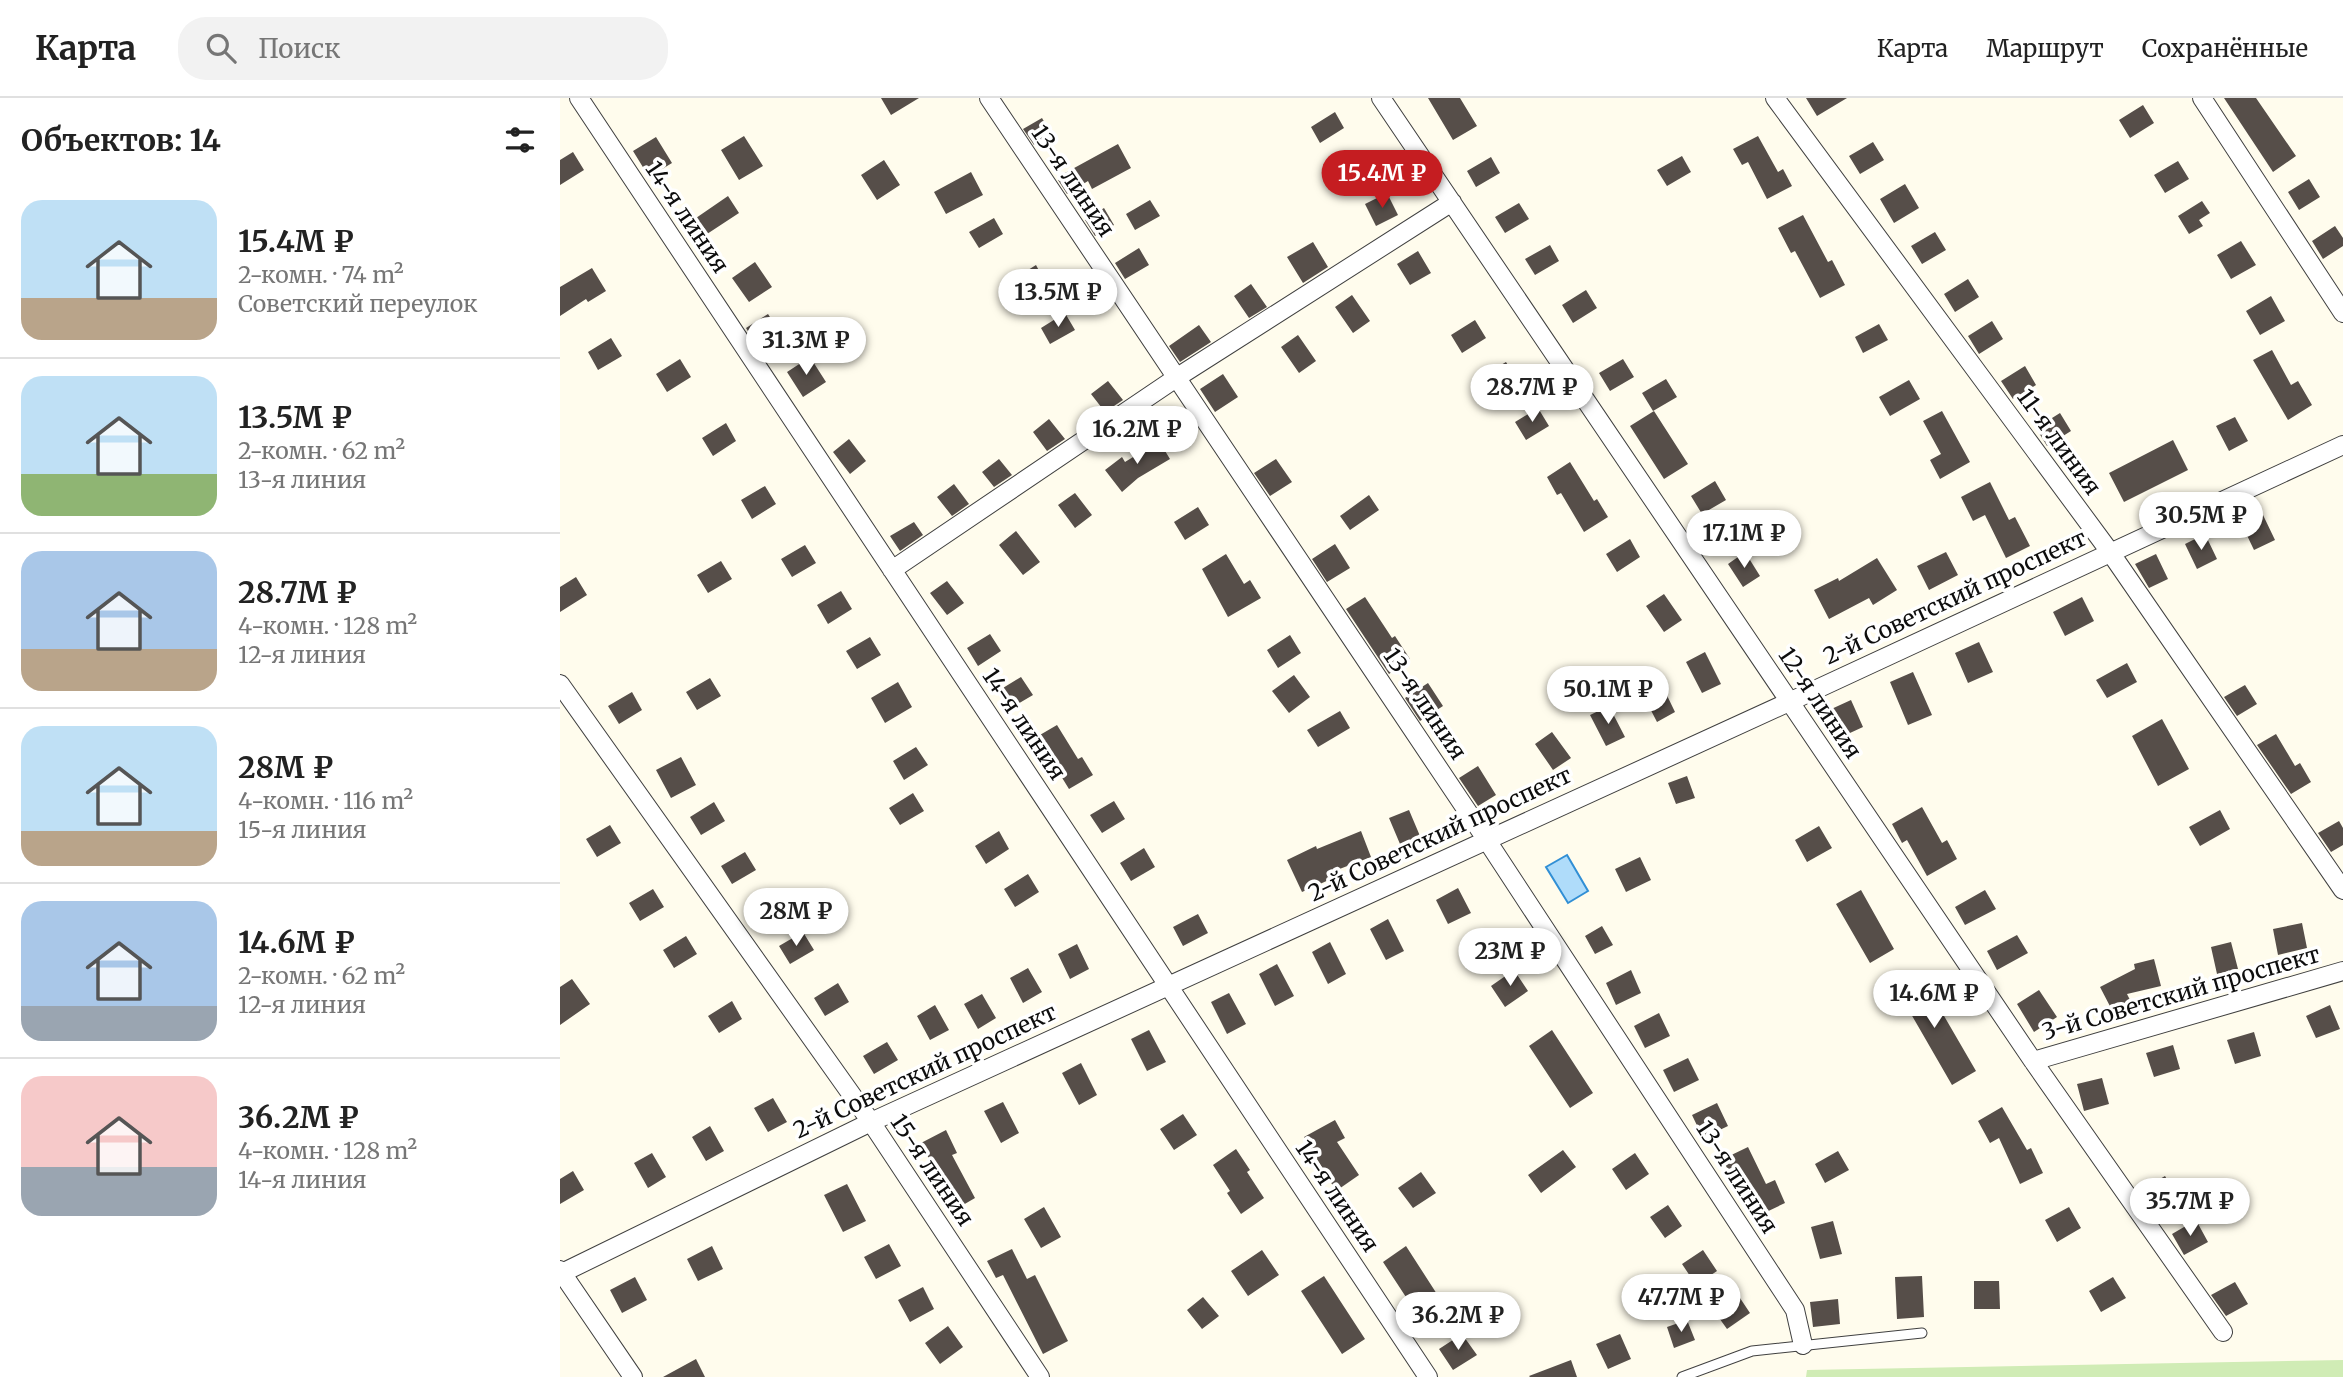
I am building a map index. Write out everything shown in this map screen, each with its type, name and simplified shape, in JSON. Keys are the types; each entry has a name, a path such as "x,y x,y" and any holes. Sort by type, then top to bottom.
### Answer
{"street":[{"name":"14-я линия","path":"579,98 1427,1377"},
{"name":"13-я линия","path":"989,98 1486,839 1795,1310 1804,1345"},
{"name":"12-я линия","path":"1381,98 2033,1061 2223,1332"},
{"name":"11-я линия","path":"1776,98 2110,552 2343,890"},
{"path":"2202,98 2343,313"},
{"path":"892,570 1176,378 1452,202"},
{"name":"2-й Советский проспект","path":"561,1273 871,1122 2343,445"},
{"name":"15-я линия","path":"560,684 871,1122 1040,1377"},
{"name":"3-й Советский проспект","path":"2033,1061 2343,971"},
{"path":"561,1273 633,1377"}],"lane":[{"path":"1682,1377 1752,1350 1922,1333"}],"green space":[{"path":"2343,1360 2343,1377 1806,1377 1807,1370"}],"water":[{"path":"1567,855 1588,891 1568,903 1546,867"}],"building":[{"path":"881,98 919,98 891,115"},
{"path":"1428,98 1460,98 1477,126 1453,140"},
{"path":"1806,98 1847,98 1817,116"},
{"path":"2224,98 2256,98 2296,156 2273,172"},
{"path":"2143,105 2154,123 2130,138 2119,120"},
{"path":"1335,112 1344,128 1320,143 1311,127"},
{"path":"1042,118 1051,134 1034,145 1023,129"},
{"path":"744,136 763,166 739,180 721,150"},
{"path":"1758,136 1778,172 1783,169 1792,186 1767,199 1748,162 1742,165 1733,149"},
{"path":"656,137 672,163 649,177 633,151"},
{"path":"1873,142 1884,160 1860,174 1849,156"},
{"path":"1118,144 1131,168 1092,189 1088,181 1067,194 1058,180 1066,175 1065,173"},
{"path":"573,152 584,170 560,185 560,160"},
{"path":"1682,156 1691,172 1667,186 1657,170"},
{"path":"1491,157 1500,173 1476,187 1467,171"},
{"path":"884,160 900,185 877,200 861,175"},
{"path":"2178,161 2189,179 2165,193 2154,175"},
{"path":"971,172 983,195 946,214 934,192"},
{"path":"2309,179 2320,197 2299,210 2288,192"},
{"path":"1905,184 1919,208 1894,223 1880,199"},
{"path":"1387,193 1398,215 1376,226 1365,204"},
{"path":"728,196 739,213 707,234 696,218"},
{"path":"1150,200 1160,216 1135,230 1126,214"},
{"path":"2202,201 2210,213 2199,220 2203,226 2189,234 2178,216"},
{"path":"1519,203 1529,219 1505,233 1495,217"},
{"path":"1104,208 1114,225 1095,236 1085,220"},
{"path":"1803,215 1828,262 1832,260 1845,285 1820,298 1795,251 1791,253 1778,228"},
{"path":"994,218 1003,234 979,248 969,232"},
{"path":"2335,226 2343,238 2343,246 2323,259 2312,241"},
{"path":"1935,232 1946,250 1922,264 1911,246"},
{"path":"2241,241 2256,265 2231,279 2217,255"},
{"path":"1313,242 1328,267 1303,283 1287,257"},
{"path":"1550,245 1559,261 1535,275 1525,259"},
{"path":"1139,248 1149,265 1125,279 1115,263"},
{"path":"1418,251 1431,273 1410,285 1397,264"},
{"path":"755,262 772,287 749,302 732,278"},
{"path":"1036,265 1045,282 1021,296 1012,280"},
{"path":"592,268 606,291 588,302 586,299 560,316 560,287"},
{"path":"1968,279 1979,297 1955,312 1944,294"},
{"path":"1251,284 1267,307 1249,318 1234,296"},
{"path":"1586,290 1597,308 1573,323 1562,305"},
{"path":"1352,295 1370,321 1353,333 1335,307"},
{"path":"2271,296 2285,321 2260,335 2246,311"},
{"path":"1065,313 1075,330 1050,344 1041,328"},
{"path":"768,314 784,339 762,353 746,328"},
{"path":"1475,320 1486,338 1462,353 1451,335"},
{"path":"1992,321 2003,339 1979,354 1968,336"},
{"path":"1879,324 1888,340 1863,353 1855,337"},
{"path":"1199,325 1211,342 1180,362 1169,346"},
{"path":"1298,335 1316,361 1299,373 1281,347"},
{"path":"611,338 622,356 598,370 588,352"},
{"path":"2272,350 2291,385 2298,381 2312,405 2288,420 2253,360"},
{"path":"810,357 826,382 803,397 787,372"},
{"path":"680,359 691,377 667,392 656,374"},
{"path":"1623,359 1634,377 1610,391 1599,373"},
{"path":"1506,362 1517,380 1493,395 1482,376"},
{"path":"2025,366 2036,385 2013,399 2001,381"},
{"path":"1223,374 1238,397 1215,412 1200,389"},
{"path":"1666,379 1677,397 1653,411 1642,393"},
{"path":"1909,380 1920,399 1890,416 1879,397"},
{"path":"1108,381 1123,400 1105,412 1091,394"},
{"path":"1538,408 1549,426 1526,440 1515,422"},
{"path":"1654,411 1688,464 1664,479 1630,426"},
{"path":"1942,411 1970,462 1940,479 1930,460 1941,454 1923,421"},
{"path":"2060,413 2071,431 2047,446 2036,428"},
{"path":"2235,417 2248,441 2229,451 2216,426"},
{"path":"1049,419 1065,439 1047,451 1033,432"},
{"path":"726,423 736,441 713,456 702,438"},
{"path":"849,439 866,461 850,474 833,452"},
{"path":"2173,440 2188,470 2124,502 2109,473"},
{"path":"1159,441 1170,459 1138,478 1122,492 1105,470 1122,457 1125,462"},
{"path":"999,459 1012,475 994,487 982,472"},
{"path":"1276,459 1292,482 1270,496 1254,473"},
{"path":"1570,462 1594,501 1597,499 1608,517 1584,532 1561,493 1557,495 1547,477"},
{"path":"1715,481 1726,500 1702,514 1691,496"},
{"path":"1990,482 2009,520 2015,517 2030,546 2006,558 1985,515 1973,521 1961,497"},
{"path":"954,484 969,504 952,516 937,497"},
{"path":"765,486 776,504 752,519 741,500"},
{"path":"1075,493 1092,515 1075,528 1058,505"},
{"path":"1369,495 1379,510 1350,530 1340,516"},
{"path":"1198,507 1209,525 1185,540 1174,522"},
{"path":"2263,515 2275,540 2254,550 2242,525"},
{"path":"914,522 923,535 900,551 890,536"},
{"path":"1016,531 1040,562 1023,575 999,545"},
{"path":"2205,534 2217,559 2197,569 2185,544"},
{"path":"1630,539 1640,557 1617,572 1606,554"},
{"path":"1335,544 1350,568 1327,582 1312,559"},
{"path":"805,545 816,563 792,577 781,559"},
{"path":"1745,552 1760,576 1743,587 1728,564"},
{"path":"1946,552 1958,575 1929,590 1917,566"},
{"path":"1226,554 1244,584 1250,580 1261,598 1228,617 1202,569"},
{"path":"2156,554 2168,579 2149,588 2135,564"},
{"path":"1877,558 1897,590 1873,605 1869,598 1829,619 1814,590 1838,578 1839,581"},
{"path":"721,561 732,579 708,593 697,575"},
{"path":"576,577 587,595 560,612 560,587"},
{"path":"947,581 964,603 947,615 930,593"},
{"path":"841,591 852,609 828,624 817,605"},
{"path":"1664,594 1682,620 1664,632 1646,606"},
{"path":"1365,597 1392,638 1395,636 1410,659 1389,674 1346,609"},
{"path":"2082,597 2094,621 2065,636 2053,612"},
{"path":"990,634 1001,651 978,666 967,648"},
{"path":"1290,635 1301,653 1278,668 1267,650"},
{"path":"870,637 881,655 857,669 846,651"},
{"path":"1979,642 1993,672 1968,683 1955,653"},
{"path":"1705,652 1721,684 1702,693 1686,662"},
{"path":"2127,663 2137,682 2107,698 2096,680"},
{"path":"1913,672 1932,715 1908,725 1890,682"},
{"path":"1294,675 1310,697 1289,713 1272,691"},
{"path":"1021,677 1033,695 1009,709 998,691"},
{"path":"710,678 721,696 697,710 686,692"},
{"path":"1660,681 1675,712 1657,722 1641,691"},
{"path":"898,682 912,707 885,723 871,698"},
{"path":"1428,683 1443,706 1420,721 1405,698"},
{"path":"2245,685 2257,704 2237,716 2224,697"},
{"path":"632,692 642,710 619,724 608,706"},
{"path":"1851,700 1863,727 1839,738 1827,711"},
{"path":"1609,706 1625,737 1606,746 1590,715"},
{"path":"1340,711 1350,728 1318,747 1307,730"},
{"path":"2162,719 2189,769 2158,786 2132,736"},
{"path":"1057,725 1078,759 1082,757 1093,775 1069,789 1048,755 1044,757 1033,739"},
{"path":"1552,732 1571,758 1553,770 1535,744"},
{"path":"2276,734 2295,766 2300,763 2311,782 2291,794 2257,745"},
{"path":"916,747 928,765 904,780 893,761"},
{"path":"681,757 696,785 671,798 656,770"},
{"path":"1478,766 1496,795 1478,806 1459,778"},
{"path":"1687,776 1695,798 1676,804 1668,783"},
{"path":"913,793 924,811 900,825 889,808"},
{"path":"1114,801 1125,819 1102,833 1090,815"},
{"path":"714,802 725,821 701,835 690,817"},
{"path":"1922,807 1942,843 1947,840 1957,859 1927,876 1907,840 1902,843 1892,824"},
{"path":"1409,810 1420,836 1400,844 1389,818"},
{"path":"2220,810 2230,829 2200,846 2189,827"},
{"path":"2339,821 2343,828 2343,845 2331,852 2318,833"},
{"path":"610,825 621,843 597,857 586,839"},
{"path":"1819,826 1832,848 1807,862 1795,840"},
{"path":"999,831 1009,849 986,864 975,846"},
{"path":"1361,831 1371,857 1329,873 1331,879 1302,892 1287,860 1316,846 1317,849"},
{"path":"1144,848 1155,867 1131,881 1120,863"},
{"path":"745,852 756,870 732,884 721,866"},
{"path":"1640,857 1651,880 1626,892 1615,869"},
{"path":"1028,874 1039,892 1015,907 1004,889"},
{"path":"1458,888 1471,913 1448,924 1436,900"},
{"path":"653,889 664,907 640,921 629,903"},
{"path":"777,890 788,908 764,923 753,905"},
{"path":"1861,890 1894,949 1870,963 1836,904"},
{"path":"1985,890 1996,909 1965,925 1955,907"},
{"path":"1198,914 1208,933 1183,946 1173,927"},
{"path":"1388,919 1404,951 1386,960 1370,929"},
{"path":"2302,923 2307,948 2278,955 2273,929"},
{"path":"1602,926 1613,945 1595,954 1585,936"},
{"path":"803,932 814,950 790,964 779,946"},
{"path":"2017,935 2028,953 1997,970 1987,951"},
{"path":"686,936 697,954 674,968 663,950"},
{"path":"1330,942 1346,974 1328,984 1312,952"},
{"path":"2231,942 2238,969 2217,974 2211,947"},
{"path":"1077,944 1089,969 1070,979 1058,954"},
{"path":"2154,959 2161,986 2127,994 2131,1002 2113,1012 2100,987 2135,969 2134,964"},
{"path":"1277,964 1294,996 1275,1006 1259,974"},
{"path":"1028,968 1042,992 1023,1003 1010,978"},
{"path":"1514,970 1528,991 1505,1007 1491,986"},
{"path":"1631,970 1641,993 1616,1005 1606,983"},
{"path":"1911,975 1933,1013 1940,1009 1976,1071 1952,1085 1907,1007 1900,1011 1887,989"},
{"path":"572,979 590,1004 560,1025 560,987"},
{"path":"838,983 849,1002 825,1016 814,998"},
{"path":"2039,990 2057,1017 2034,1032 2017,1004"},
{"path":"1229,993 1246,1024 1227,1034 1211,1002"},
{"path":"982,994 996,1018 978,1029 964,1004"},
{"path":"732,1001 742,1019 719,1033 708,1016"},
{"path":"935,1005 949,1030 930,1040 917,1016"},
{"path":"2330,1005 2340,1029 2316,1038 2306,1016"},
{"path":"1659,1013 1670,1036 1645,1048 1634,1026"},
{"path":"1149,1030 1166,1062 1147,1071 1131,1039"},
{"path":"1552,1030 1593,1093 1570,1108 1529,1046"},
{"path":"2254,1032 2261,1056 2235,1064 2227,1040"},
{"path":"887,1042 898,1060 874,1074 863,1056"},
{"path":"2173,1045 2180,1069 2154,1077 2146,1053"},
{"path":"1688,1058 1699,1080 1674,1092 1663,1070"},
{"path":"1081,1063 1097,1095 1079,1105 1062,1073"},
{"path":"2102,1078 2109,1104 2084,1111 2077,1084"},
{"path":"773,1098 787,1122 768,1132 754,1108"},
{"path":"1003,1102 1019,1133 1001,1143 984,1111"},
{"path":"1717,1103 1728,1126 1703,1138 1692,1115"},
{"path":"2002,1107 2027,1150 2031,1148 2043,1173 2020,1184 1999,1138 1990,1143 1978,1121"},
{"path":"1183,1114 1197,1135 1174,1150 1160,1129"},
{"path":"1335,1120 1345,1138 1337,1142 1359,1175 1336,1191 1304,1137"},
{"path":"710,1126 724,1151 706,1161 692,1137"},
{"path":"946,1130 957,1153 952,1155 975,1198 951,1212 939,1190 944,1188 921,1143"},
{"path":"1748,1147 1766,1184 1775,1180 1785,1203 1760,1215 1743,1178 1733,1182 1723,1159"},
{"path":"1236,1149 1264,1198 1241,1214 1213,1165"},
{"path":"1563,1150 1576,1167 1541,1193 1528,1175"},
{"path":"1838,1151 1849,1170 1825,1183 1815,1164"},
{"path":"652,1153 666,1177 648,1188 634,1163"},
{"path":"1635,1153 1649,1174 1626,1190 1612,1169"},
{"path":"573,1171 584,1190 560,1204 560,1179"},
{"path":"1421,1172 1436,1193 1413,1208 1398,1188"},
{"path":"2165,1176 2178,1198 2154,1211 2141,1190"},
{"path":"847,1184 866,1221 843,1232 824,1195"},
{"path":"1668,1205 1682,1226 1665,1238 1650,1217"},
{"path":"1044,1207 1061,1237 1041,1248 1024,1219"},
{"path":"2069,1207 2081,1228 2057,1242 2045,1220"},
{"path":"2196,1220 2208,1242 2184,1255 2172,1234"},
{"path":"1833,1221 1842,1254 1820,1259 1811,1227"},
{"path":"889,1244 901,1266 876,1279 864,1257"},
{"path":"712,1246 723,1269 698,1281 687,1259"},
{"path":"1406,1246 1444,1305 1421,1320 1383,1262"},
{"path":"1012,1249 1027,1279 1035,1275 1068,1341 1043,1354 1003,1275 996,1278 987,1261"},
{"path":"1262,1250 1279,1275 1248,1296 1231,1271"},
{"path":"1703,1250 1717,1271 1696,1285 1682,1264"},
{"path":"1324,1276 1365,1339 1342,1354 1301,1291"},
{"path":"1922,1276 1924,1317 1897,1319 1895,1277"},
{"path":"635,1277 647,1300 622,1313 610,1290"},
{"path":"2113,1277 2126,1298 2101,1312 2089,1291"},
{"path":"1974,1281 1999,1281 2000,1309 1974,1309"},
{"path":"2235,1282 2248,1304 2226,1316 2211,1295"},
{"path":"923,1287 934,1309 910,1322 898,1300"},
{"path":"1736,1292 1750,1313 1727,1329 1712,1308"},
{"path":"1203,1297 1219,1316 1202,1329 1187,1310"},
{"path":"1838,1299 1840,1324 1813,1327 1810,1302"},
{"path":"1687,1320 1695,1340 1674,1348 1667,1327"},
{"path":"948,1326 963,1347 940,1364 925,1343"},
{"path":"1462,1334 1477,1355 1453,1370 1439,1349"},
{"path":"1620,1334 1631,1359 1608,1369 1596,1344"},
{"path":"696,1359 705,1377 663,1377"},
{"path":"1571,1360 1577,1377 1529,1376"}]}
